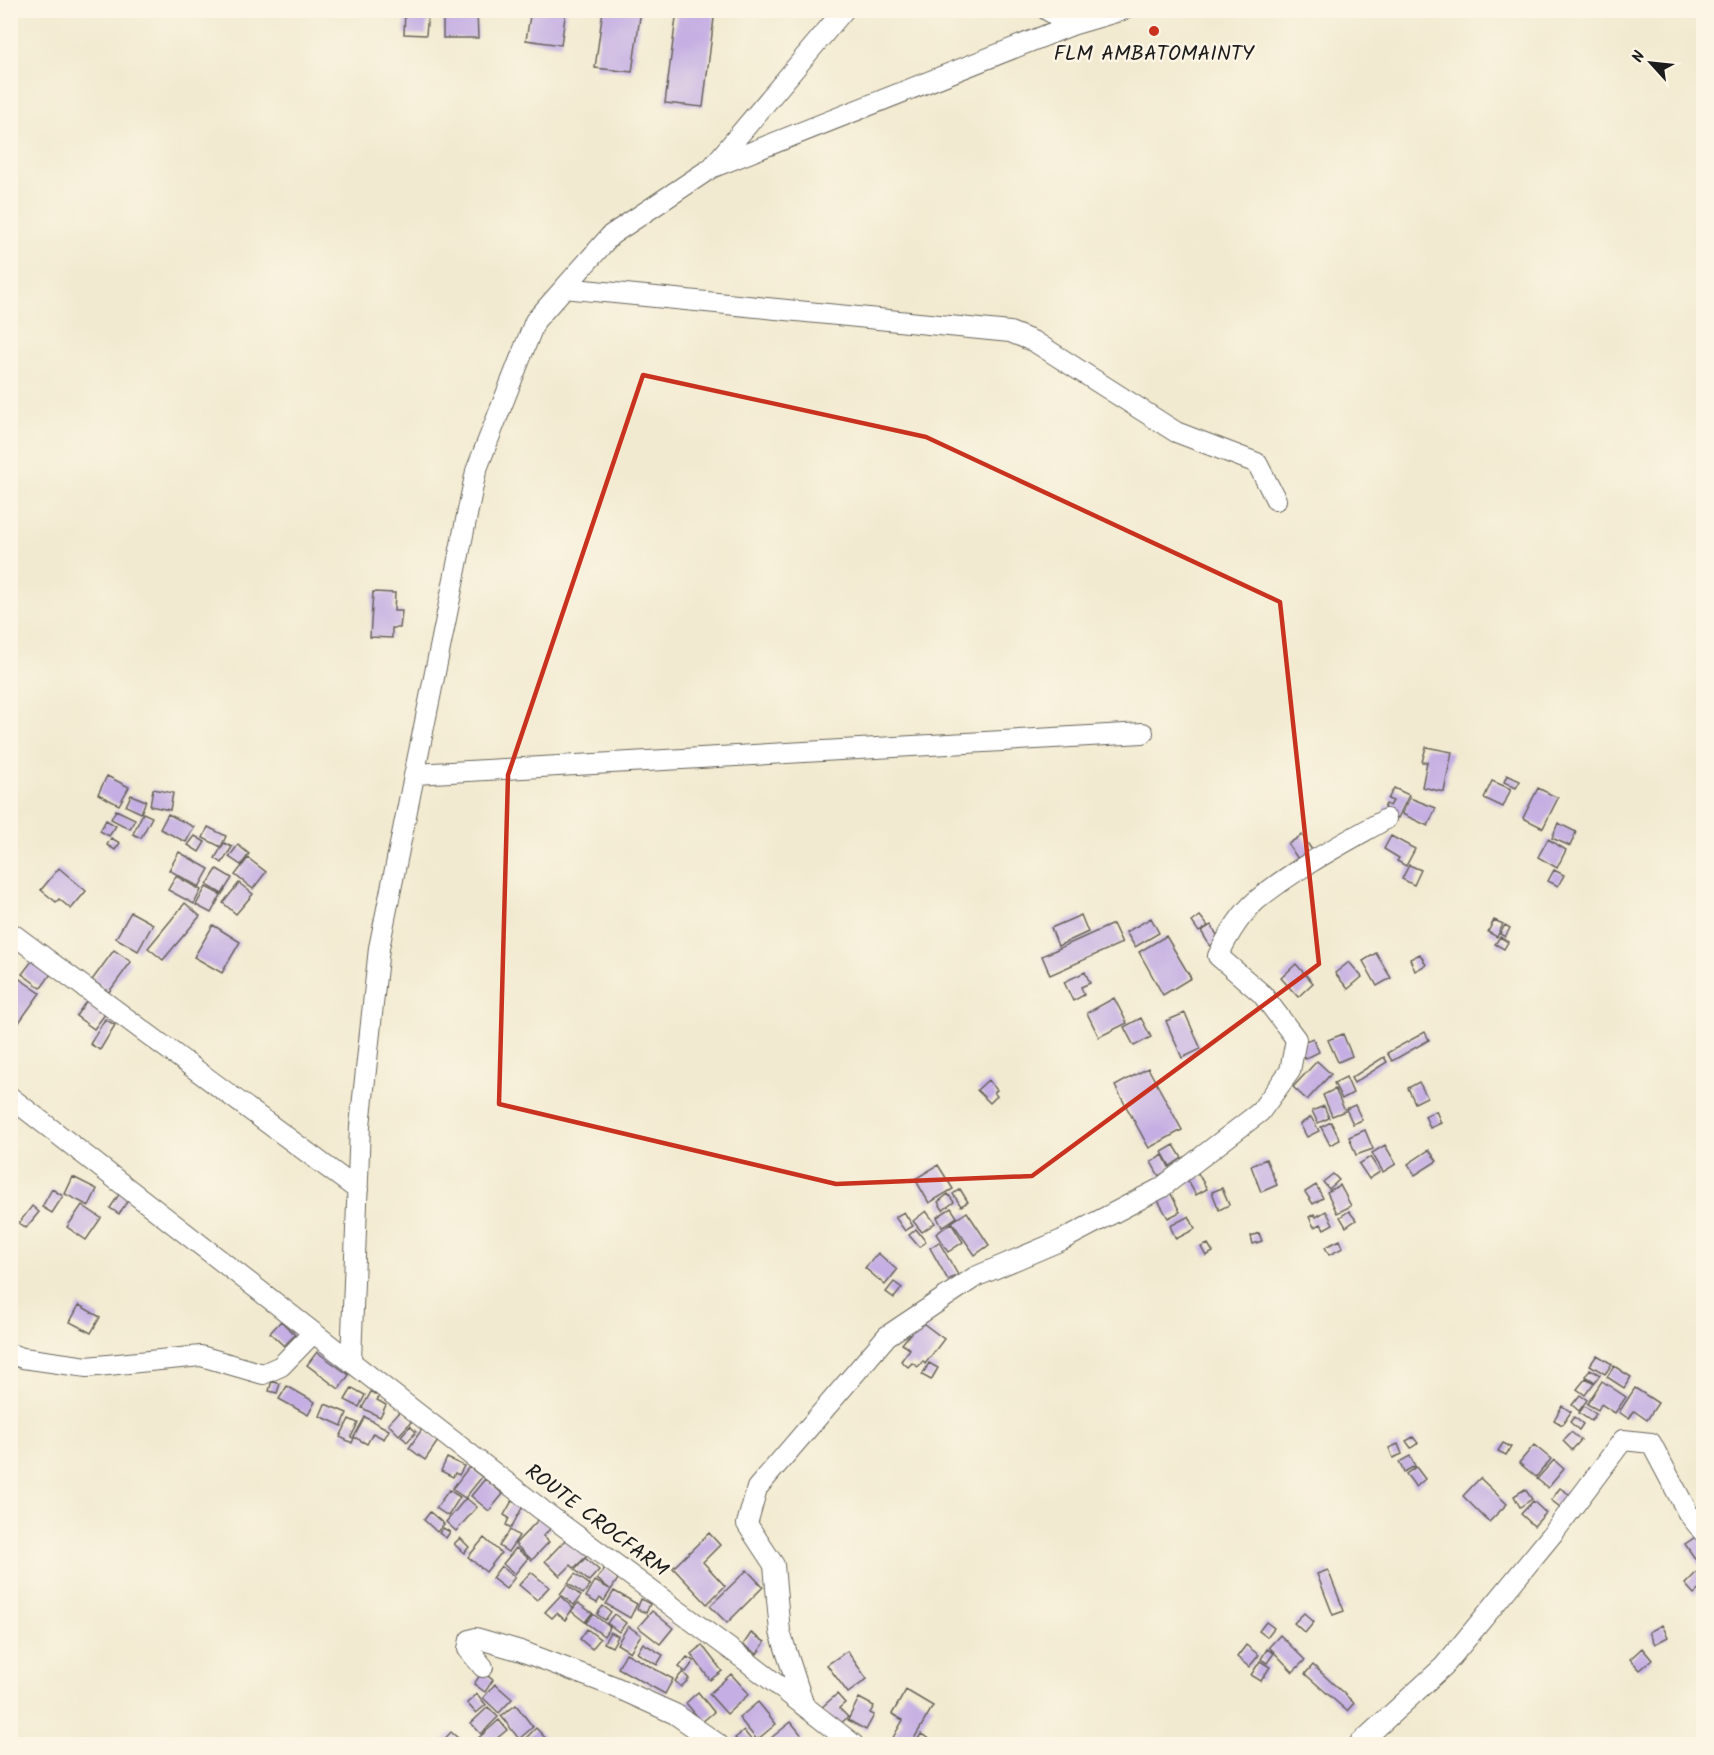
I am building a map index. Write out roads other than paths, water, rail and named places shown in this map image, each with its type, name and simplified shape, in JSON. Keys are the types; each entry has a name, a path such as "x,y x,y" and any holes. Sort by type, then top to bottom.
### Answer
{"street":[{"path":"711,168 844,10"},
{"path":"1047,10 1072,25"},
{"path":"351,1360 360,1126 379,948 476,471 535,321 611,235 711,168 1072,25 1123,10"},
{"path":"564,288 1010,332 1035,342 1176,432 1257,463 1276,500"},
{"path":"415,774 1143,733"},
{"path":"804,1706 780,1632 774,1565 747,1524 757,1488 887,1336 975,1277 1062,1240 1161,1188 1260,1112 1290,1071 1296,1039 1263,994 1218,956 1227,937 1256,901 1314,861 1386,819"},
{"path":"10,932 358,1190"},
{"name":"ROUTE CROCFARM","path":"10,1097 542,1510 749,1663 853,1744"},
{"path":"10,1353 23,1358 87,1367 201,1356 263,1374 281,1366 313,1333"},
{"path":"1359,1744 1444,1666 1555,1530 1623,1440 1651,1443 1688,1513 1704,1533"},
{"path":"483,1667 468,1649 470,1640 476,1638 521,1651 613,1686 675,1714 718,1744"}],"place":[{"name":"FLM AMBATOMAINTY","path":"1154,31"}]}
